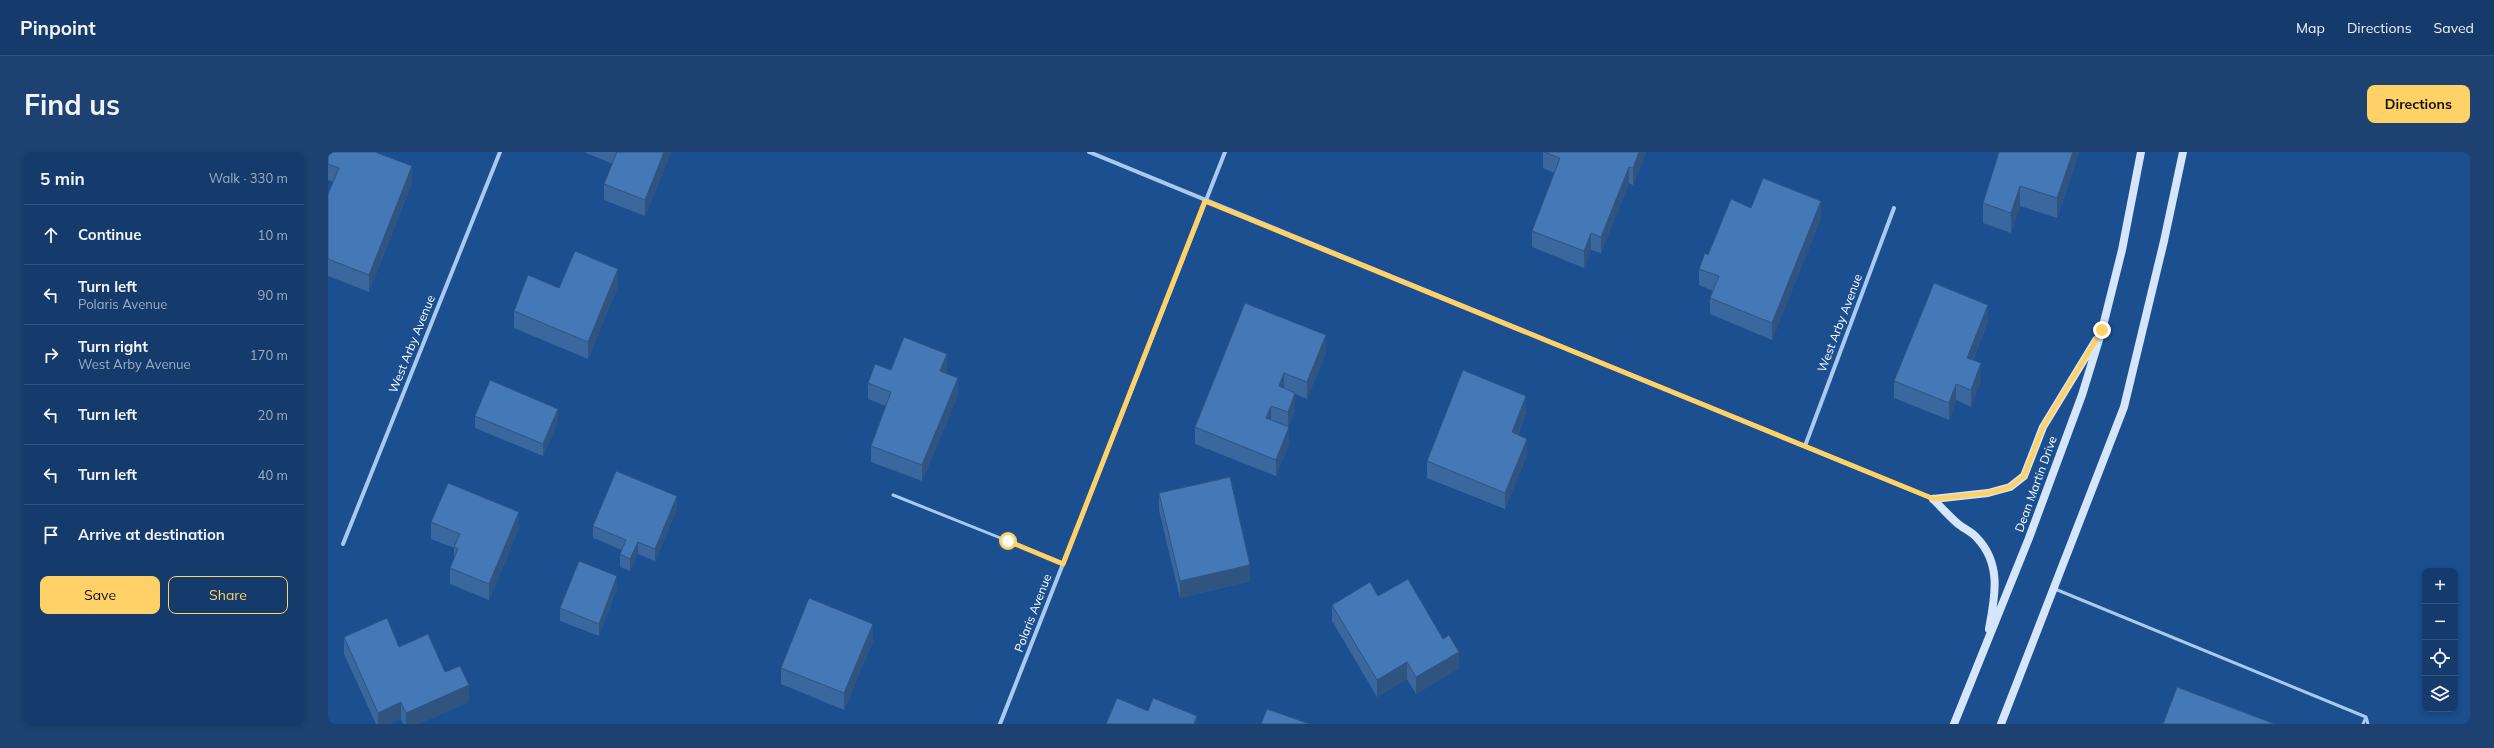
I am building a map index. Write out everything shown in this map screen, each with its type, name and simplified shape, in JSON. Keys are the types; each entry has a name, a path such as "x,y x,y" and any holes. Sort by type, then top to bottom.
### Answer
{"main road":[{"name":"Dean Martin Drive","path":"1954,724 1985,649 2082,395 2102,330 2122,250 2141,152"},
{"path":"2001,724 2055,589 2124,407 2164,241 2183,152"},
{"path":"1934,499 1988,493 2010,487 2024,476 2043,427 2102,330"},
{"path":"1934,499 1958,523 1977,538 1989,554 1995,572 1995,600 1985,649"}],"street":[{"name":"West Arby Avenue","path":"343,544 500,152"},
{"path":"1090,152 1205,201 1934,499"},
{"name":"Polaris Avenue","path":"1000,724 1225,152"},
{"name":"West Arby Avenue","path":"1805,446 1894,208"}],"lane":[{"path":"893,495 1063,564"},
{"path":"2055,589 2366,717"},
{"path":"2363,724 2366,717"},
{"path":"2366,717 2368,724"}],"building":[{"path":"328,152 375,152 412,166 369,275 328,259 328,194 339,168 328,164"},
{"path":"617,152 664,152 645,200 604,184"},
{"path":"1544,152 1639,152 1633,168 1629,167 1601,237 1591,233 1584,251 1532,231 1560,158"},
{"path":"1999,152 2073,152 2057,198 2020,186 2011,213 1983,203"},
{"path":"1763,178 1821,201 1772,323 1710,298 1719,276 1699,269 1705,253 1708,255 1731,199 1751,208"},
{"path":"575,251 618,269 588,342 514,311 528,275 559,288"},
{"path":"1934,283 1988,305 1967,358 1981,363 1971,390 1956,384 1949,403 1894,381"},
{"path":"1245,303 1326,335 1307,382 1284,373 1279,386 1295,393 1288,412 1271,406 1266,418 1289,427 1276,460 1195,427"},
{"path":"904,337 947,354 940,371 958,378 922,465 871,446 891,392 868,383 875,364 891,370"},
{"path":"1463,370 1526,396 1512,432 1527,439 1505,493 1427,461"},
{"path":"490,380 558,409 543,444 475,416"},
{"path":"616,471 677,496 655,549 638,542 630,559 620,554 626,540 593,526"},
{"path":"1230,477 1250,565 1180,581 1159,493"},
{"path":"448,483 519,512 489,584 450,568 458,549 454,547 460,534 431,522"},
{"path":"579,561 617,576 599,624 560,608"},
{"path":"1408,579 1443,639 1449,635 1459,652 1416,677 1407,662 1377,680 1332,605 1370,582 1378,596"},
{"path":"809,598 873,624 844,693 781,668"},
{"path":"387,618 399,647 428,634 445,672 460,666 469,685 406,713 401,702 378,713 344,637"},
{"path":"2177,687 2275,724 2163,724"},
{"path":"1117,698 1148,711 1153,698 1197,716 1194,724 1106,724"},
{"path":"1267,709 1310,724 1261,724"}],"route":[{"path":"1008,541 1063,564 1205,201 1934,499 1988,493 2010,487 2024,476 2043,427 2102,330"}]}
